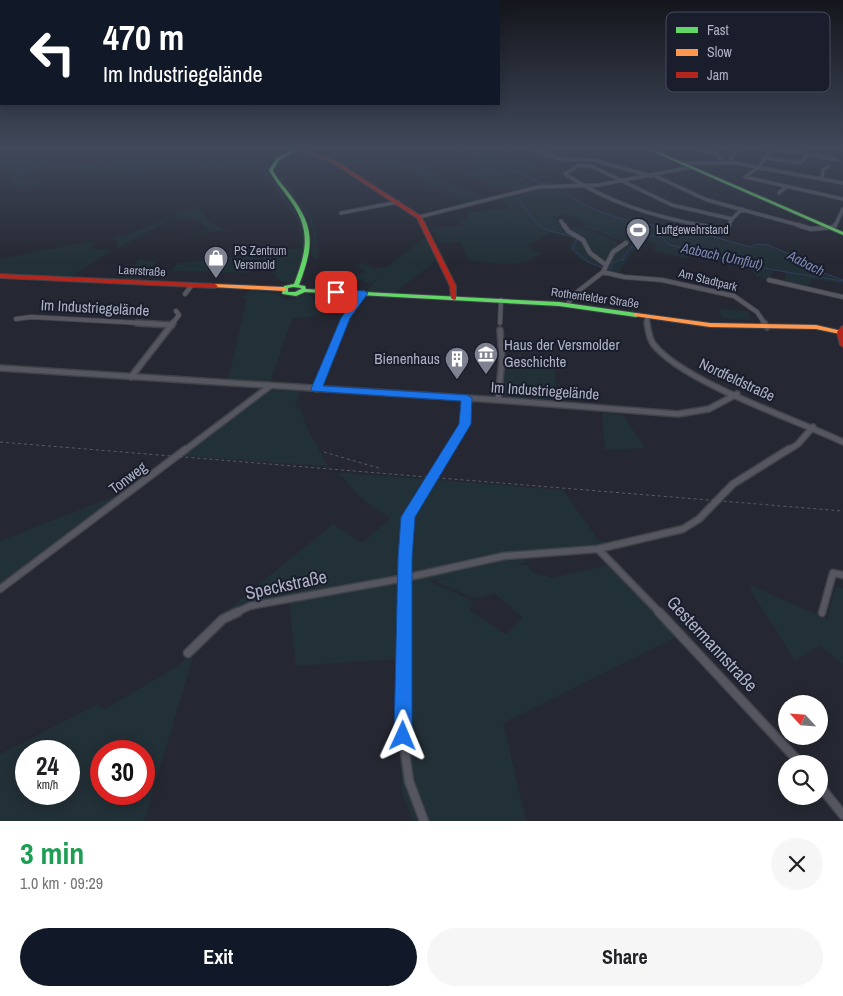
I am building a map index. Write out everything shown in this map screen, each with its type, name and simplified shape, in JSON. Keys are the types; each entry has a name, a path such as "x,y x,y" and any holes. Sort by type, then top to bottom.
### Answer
{"main road":[{"path":"283,187 304,217 310,233 308,254 296,285"},
{"path":"284,289 296,285 303,287 304,290 454,298 453,286 420,217 375,187"},
{"path":"739,187 843,234"},
{"name":"Laerstraße","path":"0,276 284,289 285,292 293,294 304,290"},
{"name":"Rothenfelder Straße","path":"454,298 568,304 710,325 842,330"},
{"path":"842,330 843,346"}],"street":[{"path":"420,217 458,208 488,198 537,187"},
{"path":"586,187 592,192 623,204 668,218 726,230 732,220 742,210"},
{"path":"634,187 672,205 732,220"},
{"path":"680,187 707,200 811,229 835,226 841,217 843,209"},
{"path":"779,193 786,187"},
{"path":"787,187 843,199"},
{"path":"341,213 398,202"},
{"path":"561,221 568,231 583,240 590,254 605,269"},
{"path":"568,304 572,296 605,269 613,252 626,243"},
{"name":"Am Stadtpark","path":"605,269 624,277 662,280 740,298 757,312 767,327"},
{"path":"769,280 843,297"},
{"path":"185,294 192,285"},
{"path":"316,389 345,318 364,293"},
{"path":"500,323 501,300"},
{"name":"Im Industriegelände","path":"131,377 180,315 176,311"},
{"name":"Im Industriegelände","path":"16,319 31,317 172,325"},
{"name":"Nordfeldstraße","path":"647,317 652,344 658,351 691,372 843,442"},
{"path":"498,400 502,359 500,330"},
{"name":"Im Industriegelände","path":"0,368 685,414 698,414 715,408 737,394"},
{"name":"Tonweg","path":"0,589 271,386"},
{"path":"424,821 409,781 403,736 405,578 408,517 465,424 467,398"},
{"name":"Speckstraße","path":"188,653 223,619 250,606 405,578 504,556 598,549 647,539 688,526 699,519 733,484 791,449 812,427"},
{"name":"Gestermannstraße","path":"598,549 676,629 793,755"},
{"path":"822,612 833,573 843,575"},
{"path":"828,796 843,815"}],"shaded area":[{"path":"279,187 299,214 307,236 307,249 302,264 296,278 290,284 277,279 260,253 302,248 298,222 274,188"},
{"path":"285,187 289,187 312,219 318,242 318,259 311,257 313,234 309,220"},
{"path":"435,187 462,187 486,197 466,203"},
{"path":"496,187 527,187 515,190"},
{"path":"544,187 562,187 575,199 592,208 632,221 714,236 751,247 755,244 768,245 801,259 809,267 843,279 843,284 812,279 808,287 785,282 786,272 773,271 770,280 756,276 751,270 675,250 689,256 687,258 653,251 657,245 641,239 618,274 582,261 570,247 573,238 551,232 527,246 540,254 514,264 497,264 469,260 460,242 439,243 431,228 463,225 460,220 467,219 467,213 497,209 508,211 509,206 497,197","holes":["563,214 570,215 585,224 581,226 631,244 614,253 605,266 587,253 582,240 553,218"]},
{"path":"199,205 210,222 227,231 185,234 209,230 200,221 171,217"},
{"path":"159,222 166,222 117,249 116,240 109,239 129,234"},
{"path":"569,227 580,227 615,241 619,246 612,252 605,263 591,253 584,239 570,231"},
{"path":"428,235 438,259 393,294 366,292 382,273 371,284 355,278 365,271 357,266 362,263 376,269 389,266"},
{"path":"92,241 91,249 113,250 70,277 0,274 0,259"},
{"path":"256,255 262,262 250,264 250,273 172,271 178,263"},
{"path":"139,259 156,262 138,281 123,280"},
{"path":"248,291 277,293 287,299 308,293 326,314 292,319 270,382 228,380 247,299 243,298"},
{"path":"718,309 747,311 751,320 722,318"},
{"path":"504,369 555,369 556,400 504,396 501,392"},
{"path":"270,390 301,391 295,407 301,409 307,428 328,466 182,456"},
{"path":"602,413 623,415 645,448 605,450"},
{"path":"339,473 425,479 403,516 415,520 413,514 436,480 563,490 599,541 618,543 598,547 524,552 527,562 516,565 527,565 534,573 553,578 611,564 678,636 503,723 526,821 413,821 402,792 399,744 402,660 408,660 410,529 405,527 402,576 249,602 225,612 333,524 362,543 390,518 363,500","holes":["455,576 435,581 476,599 495,593 523,618 506,634 470,611 473,601 429,581"]},
{"path":"120,494 0,583 0,541"},
{"path":"401,581 399,659 296,666 289,600"},
{"path":"752,586 827,619 836,586 843,589 843,665 820,645 795,661 750,589"},
{"path":"195,650 155,784 155,740 90,740 90,805 149,805 144,821 0,821 0,754 15,746 15,805 80,805 80,740 27,740 98,704 105,709 175,668"}],"waterway":[{"name":"Aabach (Umflut)","path":"542,187 518,199 538,225 547,230 574,237"},
{"name":"Aabach","path":"562,187 572,197 605,214 699,233 751,247 755,244 768,245 801,259 808,267 843,280"},
{"name":"Aabach (Umflut)","path":"577,239 572,249 590,263 606,268 612,268 612,263 624,259 624,255 641,237 655,235 662,237 668,244 691,251 774,270 843,281"}],"railway":[{"path":"0,442 843,511"},
{"path":"324,452 382,469"}],"traffic: fast":[{"path":"283,187 303,218 308,239 305,260 296,285"},
{"path":"737,187 843,234"},
{"path":"293,285 303,287 304,290 296,294 285,293 286,287 293,285"},
{"path":"304,290 559,304 636,315"}],"traffic: slow":[{"path":"215,286 284,289"},
{"path":"636,315 710,325 816,327 840,332"}],"traffic: jam":[{"path":"373,187 419,217 453,286 454,298"},
{"path":"0,276 215,286"},
{"path":"843,328 840,332 843,345"}],"place":[{"name":"Luftgewehrstand","path":"638,251"},
{"name":"PS Zentrum Versmold","path":"216,279"},
{"name":"Haus der Versmolder Geschichte","path":"486,375"},
{"name":"Bienenhaus","path":"457,380"}],"route":[{"path":"336,292 364,293 345,318 316,389 467,398 465,424 408,517 405,558 403,736"}]}
